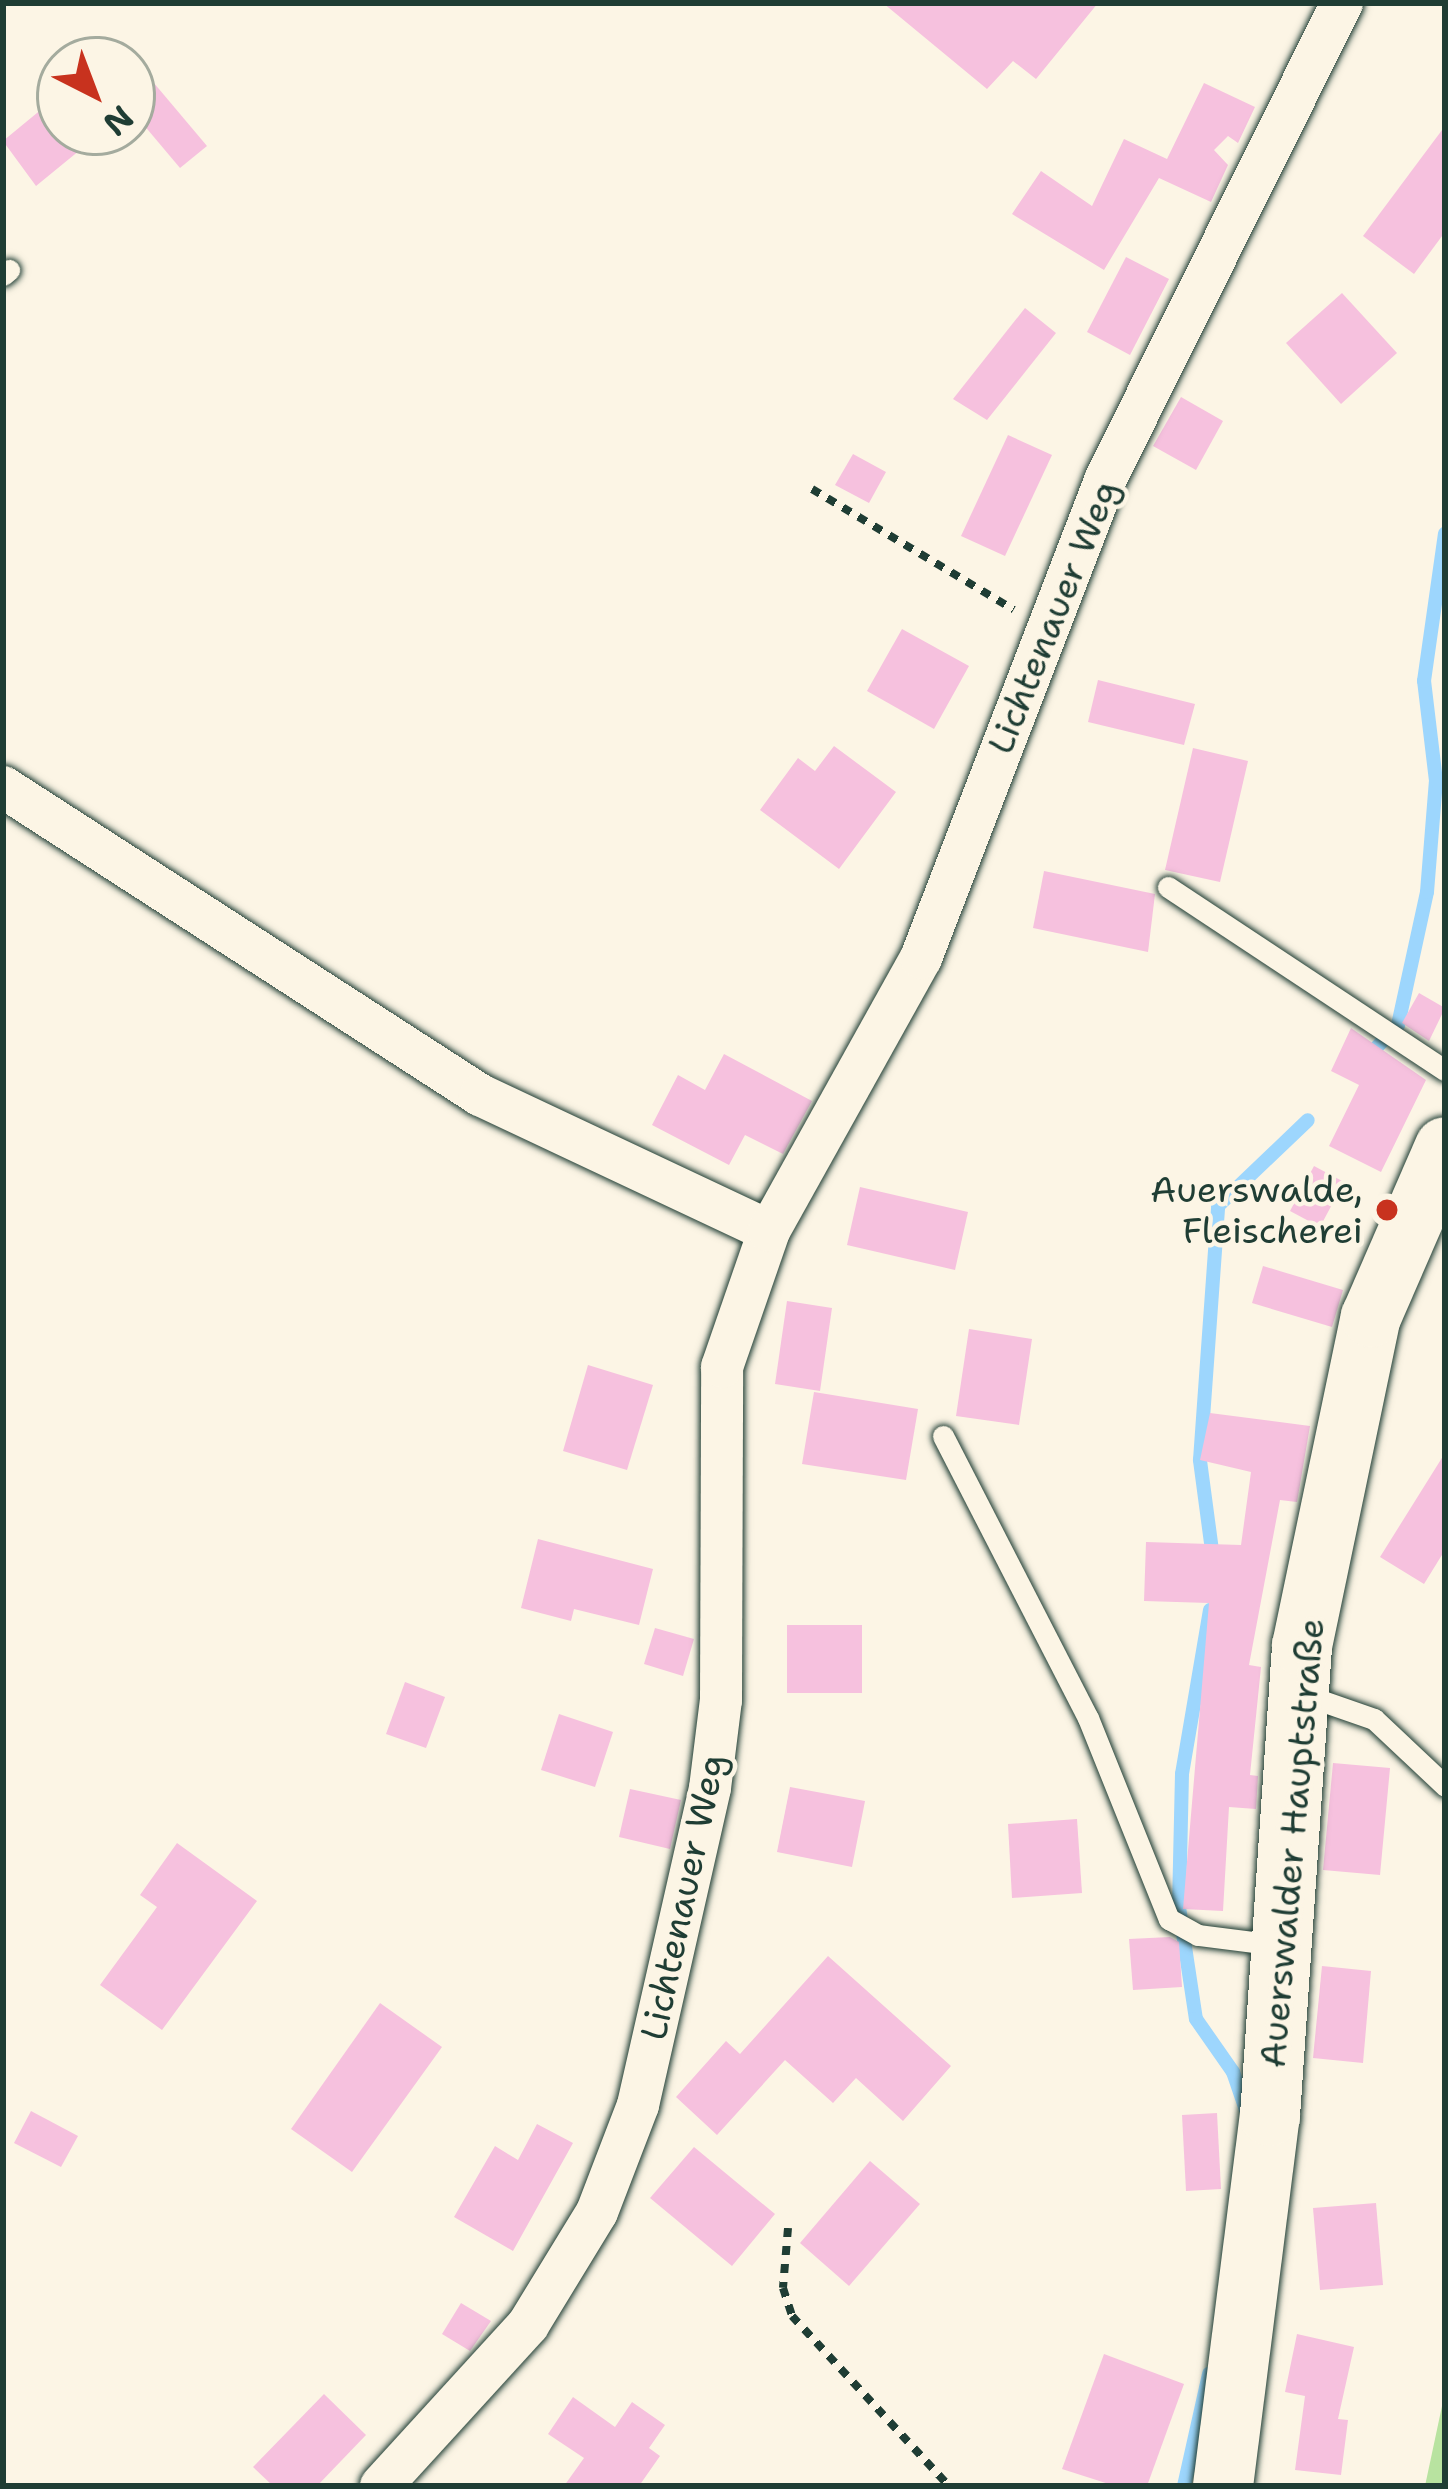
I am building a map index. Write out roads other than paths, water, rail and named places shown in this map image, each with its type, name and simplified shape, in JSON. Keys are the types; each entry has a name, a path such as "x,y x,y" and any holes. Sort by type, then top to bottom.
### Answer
{"main road":[{"name":"Auerswalder Hauptstraße","path":"1223,2486 1248,2326 1299,1693 1371,1317 1445,1147"}],"street":[{"name":"Lichtenauer Weg","path":"381,2486 562,2277 597,2212 638,2105 690,1887 721,1700 722,1367 769,1231 921,958 1106,478 1342,3"},
{"path":"3,787 480,1095 769,1231"}],"lane":[{"path":"1168,887 1445,1070"},
{"path":"943,1436 1088,1718 1169,1919 1198,1935 1281,1945"},
{"path":"1299,1693 1374,1719 1445,1786"}],"waterway":[{"path":"1375,1049 1398,1025 1427,892 1436,781 1424,681 1445,533"},
{"path":"1213,1558 1200,1460 1218,1206 1308,1120"},
{"path":"1210,1610 1182,1774 1179,1907 1196,2019 1233,2072 1246,2109"},
{"path":"1184,2486 1209,2374"}],"place":[{"name":"Auerswalde, Fleischerei","path":"1387,1210"}]}
